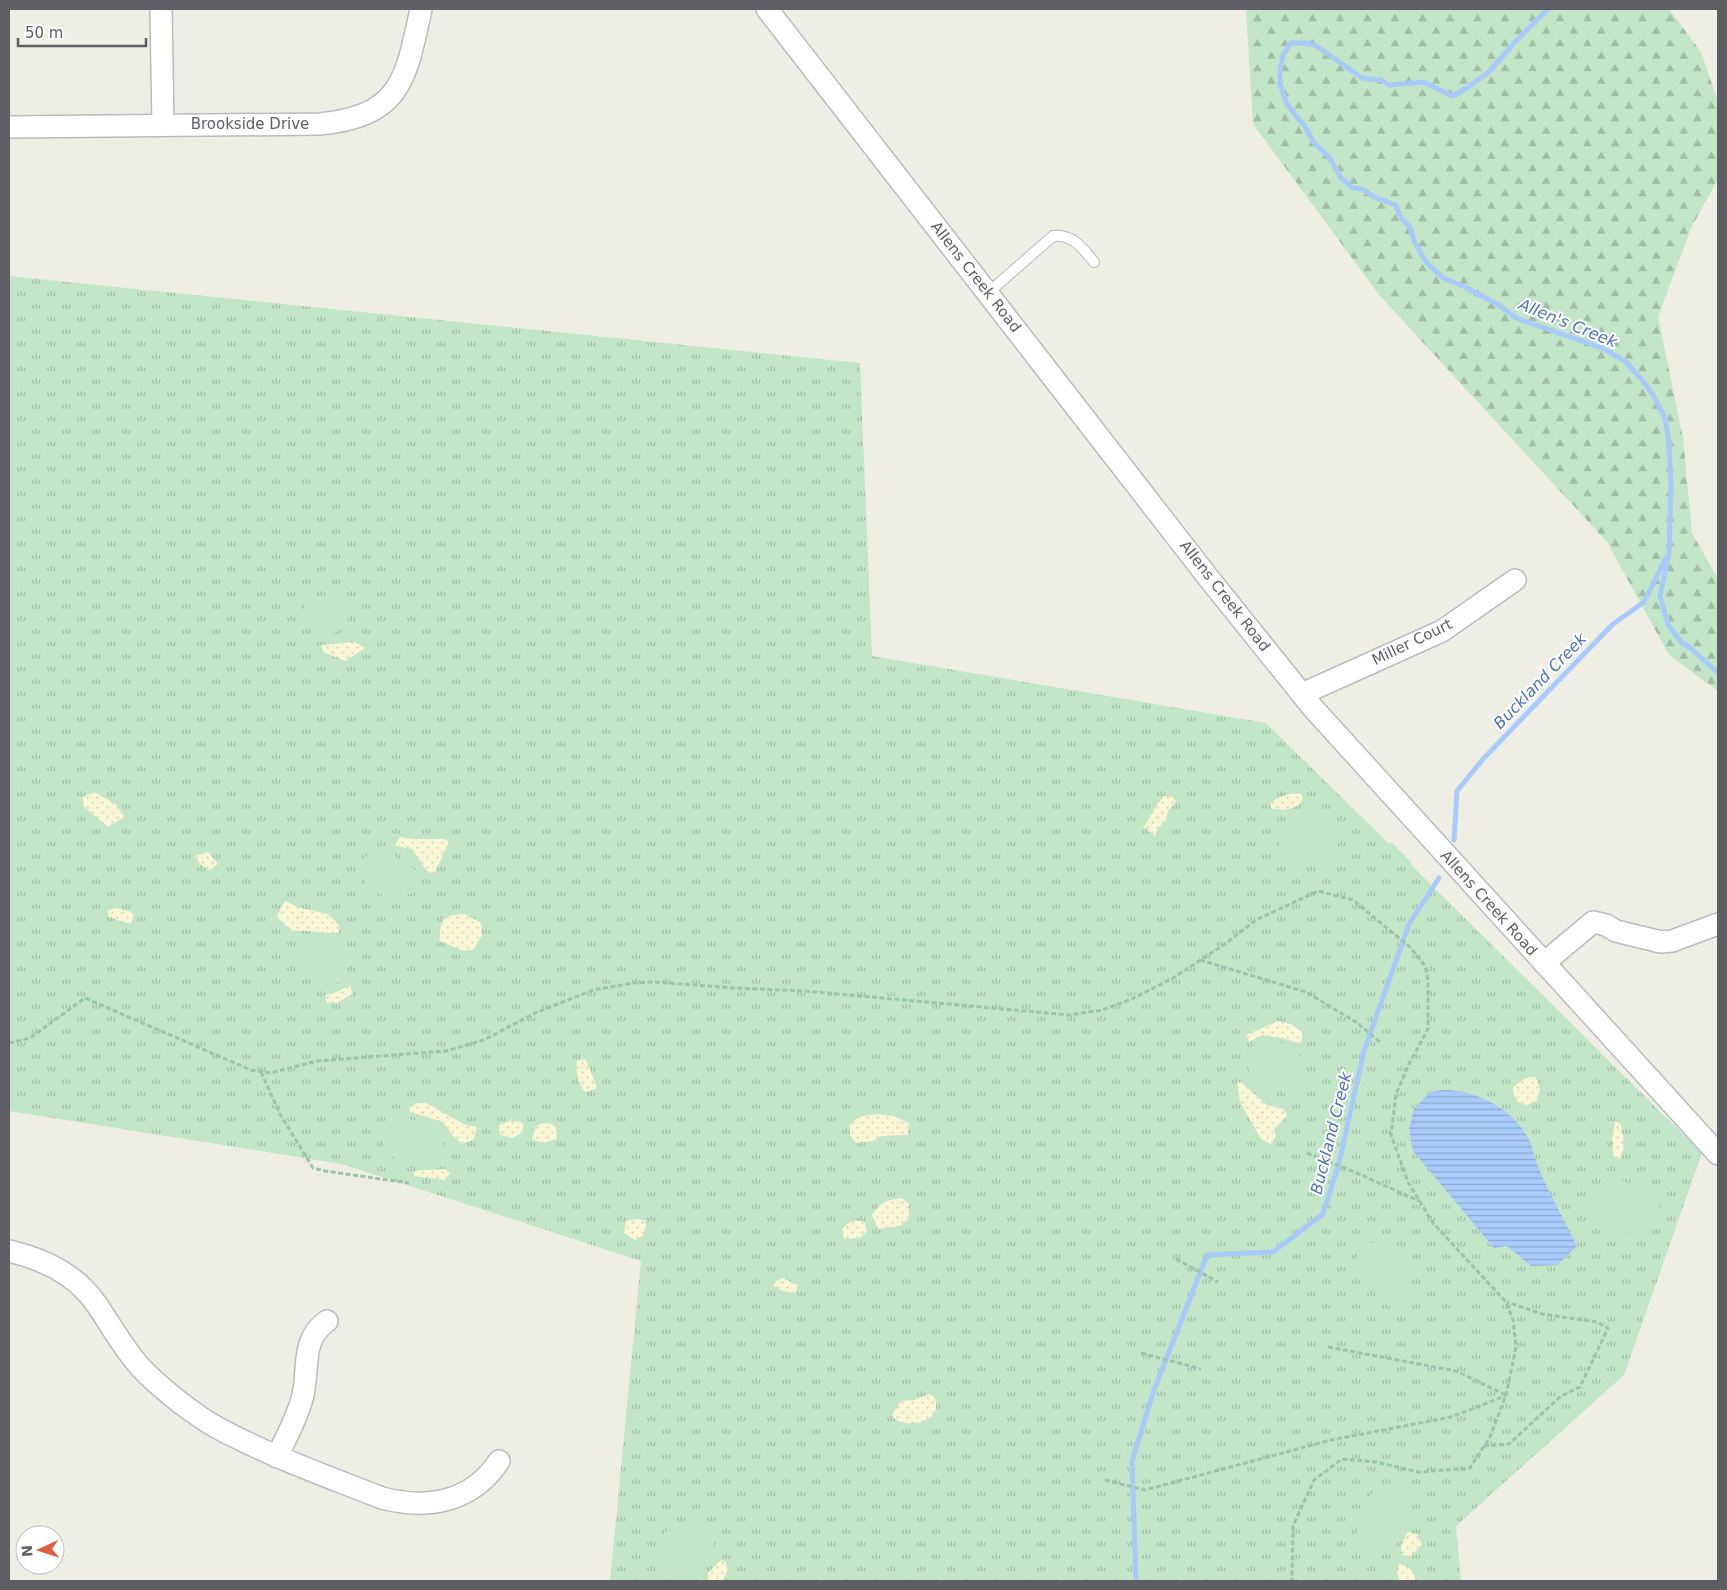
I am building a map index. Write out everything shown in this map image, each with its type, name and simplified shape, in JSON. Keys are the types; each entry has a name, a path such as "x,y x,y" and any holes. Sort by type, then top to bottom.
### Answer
{"street":[{"path":"161,9 163,125"},
{"name":"Brookside Drive","path":"9,126 320,124 346,120 371,112 386,101 398,87 406,72 422,9"},
{"name":"Allens Creek Road","path":"767,9 1202,569 1302,694 1718,1154"},
{"name":"Miller Court","path":"1302,694 1442,631 1515,580"},
{"path":"1544,963 1592,922 1606,925 1616,931 1661,942 1672,941 1718,924"},
{"path":"9,1251 48,1264 73,1280 96,1304 112,1330 137,1363 171,1394 195,1414 222,1431 277,1457 382,1498 399,1503 415,1504 452,1499 466,1492 489,1475 498,1461"},
{"path":"277,1457 295,1418 303,1395 307,1350 314,1333 327,1320"}],"lane":[{"path":"988,292 1053,236 1068,237 1076,241 1094,262"}],"path":[{"path":"9,1043 30,1038 85,998 251,1070 270,1073 317,1061 446,1051 484,1040 535,1013 593,990 633,983 655,982 805,991 1070,1015 1102,1010 1132,999 1173,978 1256,920 1318,891 1353,900 1410,948 1425,966 1428,980 1428,1029 1409,1064 1396,1094 1390,1135 1408,1182 1433,1223 1506,1302 1513,1320 1516,1347 1506,1395 1490,1437 1470,1468 1419,1472 1376,1462 1342,1459 1314,1480 1293,1526 1292,1581"},
{"path":"1200,960 1306,992 1356,1022 1380,1042"},
{"path":"261,1072 280,1114 313,1168 409,1183"},
{"path":"1307,1153 1419,1201"},
{"path":"1176,1259 1218,1282"},
{"path":"1484,1446 1509,1444 1561,1396 1580,1387 1608,1328 1598,1322 1542,1314 1506,1302"},
{"path":"1328,1347 1456,1371 1506,1395"},
{"path":"1141,1353 1201,1369"},
{"path":"1105,1480 1145,1490 1331,1440 1451,1417 1506,1395"}],"green space":[{"path":"1246,9 1669,9 1701,52 1718,101 1718,179 1691,228 1658,317 1683,438 1692,533 1718,579 1718,691 1669,655 1607,542 1380,296 1253,124"},
{"path":"9,276 860,363 872,656 1266,723 1389,844 1391,842 1411,862 1411,865 1702,1153 1624,1375 1456,1526 1461,1581 610,1581 641,1261 342,1164 9,1111"},
{"path":"333,596 347,606 348,625 334,633 310,630 304,614 309,597"},
{"path":"1301,810 1321,810 1335,814 1339,828 1337,852 1322,864 1297,863 1278,842 1285,822"},
{"path":"376,850 393,855 418,872 420,890 392,900 368,889 360,869 364,857"},
{"path":"310,941 327,942 343,949 349,963 341,982 320,988 297,970 298,948"},
{"path":"1257,1039 1294,1045 1309,1075 1306,1090 1287,1094 1257,1082 1249,1070 1246,1060"},
{"path":"406,1118 427,1126 440,1138 448,1152 437,1165 407,1166 387,1153 382,1138 388,1125"},
{"path":"1619,1180 1647,1189 1660,1202 1656,1221 1643,1232 1616,1234 1590,1223 1585,1210 1588,1194"},
{"path":"1368,1243 1377,1243 1387,1248 1401,1260 1411,1278 1413,1286 1411,1294 1406,1301 1391,1307 1360,1275 1356,1259 1360,1250"},
{"path":"1410,1483 1413,1504 1390,1552 1371,1557 1355,1540 1363,1507 1371,1494 1378,1489 1386,1485"},
{"path":"690,1526 705,1530 713,1541 716,1554 707,1566 693,1572 675,1573 661,1565 661,1541 665,1532"}],"sand":[{"path":"355,642 365,648 345,661 323,652 321,645"},
{"path":"94,792 117,805 124,817 108,827 83,806 83,797"},
{"path":"1290,794 1301,794 1303,799 1293,808 1280,810 1271,808 1270,803 1277,798"},
{"path":"1164,796 1173,797 1176,802 1168,811 1166,820 1158,828 1155,836 1144,827"},
{"path":"400,837 444,839 449,842 434,874 427,871 412,849 396,846"},
{"path":"208,852 218,864 210,870 200,864 195,856"},
{"path":"285,901 300,908 328,914 339,925 339,933 293,931 276,917"},
{"path":"117,908 134,913 131,924 108,916 108,910"},
{"path":"465,914 481,923 482,935 474,949 463,951 440,941 440,928 447,917"},
{"path":"350,986 353,994 337,1003 327,1003 325,995"},
{"path":"1278,1021 1291,1024 1302,1032 1302,1042 1299,1043 1262,1035 1249,1042 1246,1035"},
{"path":"586,1059 597,1088 585,1092 579,1081 576,1065 577,1061"},
{"path":"1527,1077 1536,1077 1540,1088 1537,1101 1526,1105 1518,1102 1513,1093 1513,1087"},
{"path":"1237,1082 1242,1083 1267,1105 1284,1109 1287,1116 1274,1129 1276,1136 1271,1144 1261,1139 1240,1102"},
{"path":"416,1103 426,1103 466,1125 477,1127 474,1139 462,1144 453,1136 443,1122 410,1112 410,1108"},
{"path":"877,1114 894,1116 909,1123 908,1135 881,1136 873,1141 856,1143 850,1135 850,1125 858,1117"},
{"path":"510,1121 524,1122 522,1133 512,1138 500,1135 499,1125"},
{"path":"1615,1122 1620,1123 1623,1137 1623,1152 1619,1160 1613,1155 1612,1140"},
{"path":"542,1123 552,1124 556,1128 557,1139 543,1143 532,1139 536,1126"},
{"path":"445,1169 450,1173 445,1180 414,1176 413,1173 415,1171"},
{"path":"902,1198 909,1204 909,1219 900,1226 878,1229 872,1215 884,1202"},
{"path":"645,1220 646,1226 643,1236 635,1240 624,1233 626,1221"},
{"path":"851,1221 864,1221 867,1231 860,1238 844,1239 842,1229"},
{"path":"783,1278 799,1286 795,1293 782,1291 773,1286 776,1281"},
{"path":"930,1394 936,1401 935,1411 931,1417 917,1423 901,1422 895,1419 892,1414 901,1401 914,1400"},
{"path":"1408,1532 1417,1534 1422,1545 1411,1556 1402,1555 1401,1544"},
{"path":"721,1560 725,1561 727,1567 724,1578 722,1581 708,1580 708,1573"},
{"path":"1399,1564 1411,1570 1415,1581 1400,1581 1397,1573"}],"water":[{"path":"1444,1090 1469,1094 1493,1103 1504,1110 1522,1129 1529,1140 1538,1166 1577,1246 1557,1265 1531,1266 1507,1246 1494,1248 1413,1151 1409,1129 1414,1109 1430,1092"}],"waterway":[{"name":"Allen's Creek","path":"1548,9 1515,42 1489,72 1453,96 1423,82 1389,85 1381,80 1362,78 1315,45 1304,43 1291,43 1283,55 1280,84 1287,104 1304,125 1314,143 1329,157 1341,178 1353,188 1362,189 1374,197 1396,205 1400,217 1410,227 1414,241 1426,262 1443,278 1465,287 1500,306 1516,318 1602,348 1625,361 1643,381 1665,418 1669,443 1671,486 1669,553 1660,596 1668,625 1682,643 1688,646 1718,673"},
{"name":"Buckland Creek","path":"1454,840 1457,791 1483,759 1612,625 1644,602 1666,558"},
{"name":"Buckland Creek","path":"1136,1581 1132,1461 1154,1390 1207,1255 1273,1252 1323,1214 1339,1163 1364,1051 1409,924 1439,878"}]}
